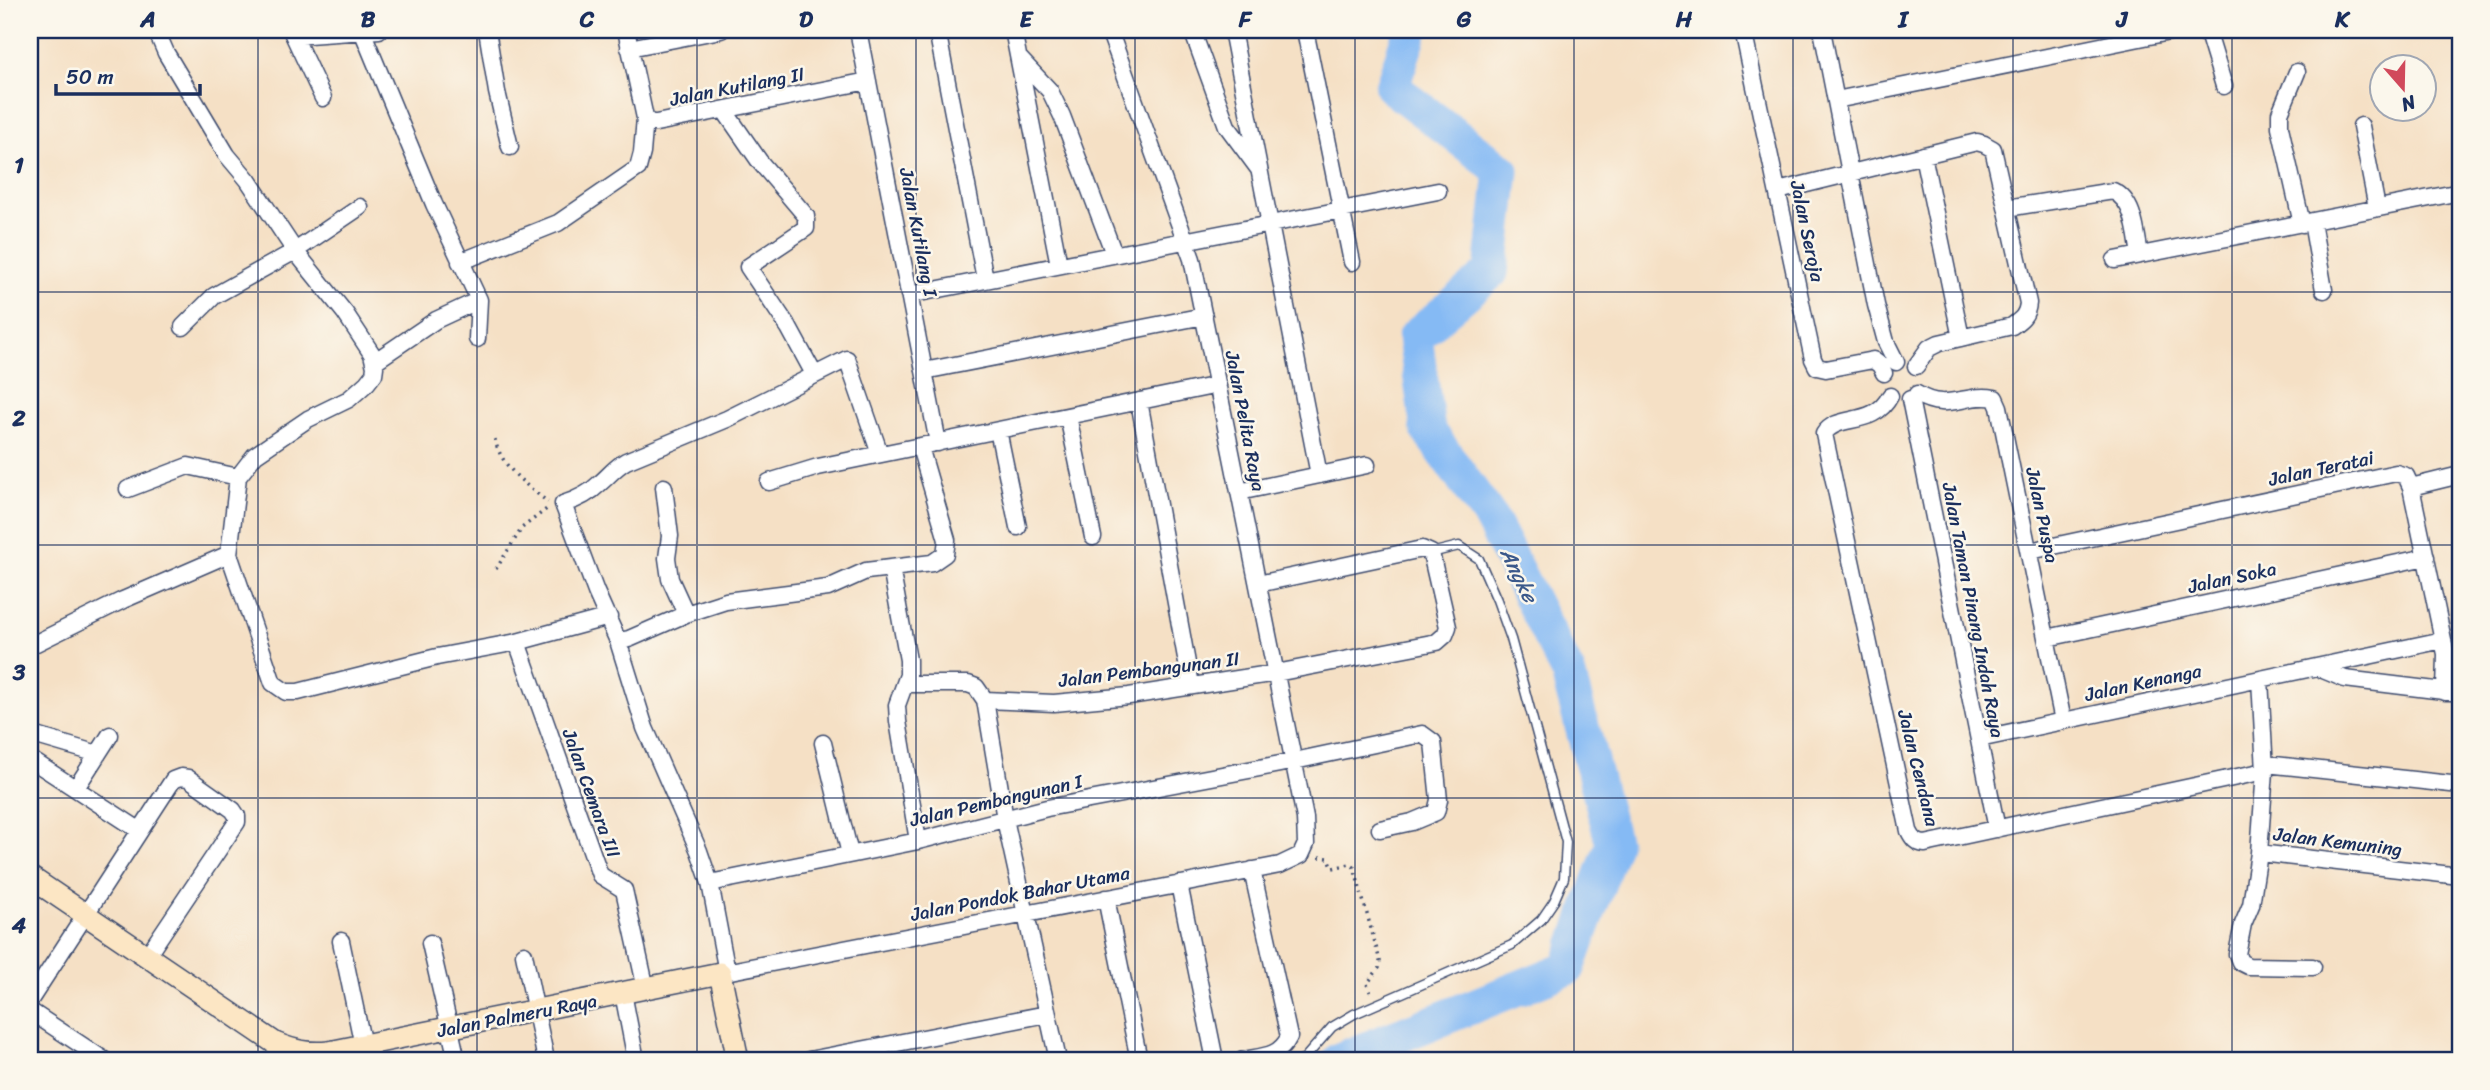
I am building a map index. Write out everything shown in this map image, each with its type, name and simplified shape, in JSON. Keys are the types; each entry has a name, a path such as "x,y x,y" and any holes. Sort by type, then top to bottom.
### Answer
{"street":[{"path":"156,30 166,53 228,155 269,210 295,251 345,313 372,354 374,362 374,374 349,399 308,419 255,455 237,477 229,554 273,683 286,692 298,691 437,657 516,642 609,617"},
{"path":"487,30 510,148"},
{"name":"Jalan Kutilang II","path":"626,30 645,118 650,123 868,81"},
{"path":"629,48 721,30"},
{"name":"Jalan Kutilang I","path":"858,30 938,443"},
{"path":"937,30 985,279"},
{"path":"1013,30 1059,265"},
{"name":"Jalan Pelita Raya","path":"1109,30 1192,259 1306,831 1306,844 1301,855 1293,861"},
{"path":"1192,30 1227,126 1260,171"},
{"path":"1232,30 1319,475"},
{"path":"1305,30 1352,262"},
{"name":"Jalan Seroja","path":"1742,30 1813,359 1817,368 1826,369 1873,360 1890,367"},
{"path":"1822,30 1876,305 1886,342 1890,367 1883,381 1889,396 1899,400 1914,396 1922,379 1916,366 1903,361 1890,367"},
{"path":"1836,100 2118,36 2179,30"},
{"path":"2207,30 2224,86"},
{"path":"323,98 293,33 371,31 434,204 479,300 477,339"},
{"path":"1018,58 1049,91 1062,116 1114,254"},
{"path":"2297,72 2280,113 2280,127 2324,290"},
{"path":"724,110 760,162 806,216 806,228 748,267 789,328 814,374"},
{"path":"1032,126 1062,116"},
{"path":"460,262 558,223 638,168 645,118"},
{"path":"2361,126 2377,208"},
{"path":"1778,191 1977,142 1989,146 1996,157 2028,311 2012,326 1939,343 1929,348 1916,366"},
{"path":"1923,155 1961,338"},
{"path":"909,295 1438,191"},
{"path":"2007,208 2113,191 2123,195 2129,208 2140,255"},
{"path":"2115,260 2460,192"},
{"path":"183,327 214,296 295,251 360,208"},
{"path":"374,362 436,320 479,300"},
{"path":"924,371 1204,316"},
{"path":"738,1060 709,883 699,851 645,728 618,641 596,592 563,504 589,492 614,468 626,461 726,419 847,359 880,454"},
{"path":"769,482 818,467 1218,384"},
{"name":"Jalan Cendana","path":"1889,396 1885,405 1876,413 1831,426 1824,434 1909,831 1919,843 1997,829 2265,767 2460,785"},
{"name":"Jalan Puspa","path":"1914,396 1941,403 1985,396 1995,398 2030,551 2063,721"},
{"name":"Jalan Taman Pinang Indah Raya","path":"1914,396 1997,829"},
{"path":"1139,401 1191,685"},
{"path":"1068,416 1093,537"},
{"path":"998,430 1018,527"},
{"path":"618,641 726,601 828,589 866,571 932,564 947,550 947,540 920,447"},
{"path":"128,489 188,466 237,477"},
{"path":"1239,492 1367,466"},
{"name":"Jalan Teratai","path":"2030,551 2396,473 2406,476 2411,487"},
{"path":"2316,667 2345,679 2452,692 2411,487 2460,475"},
{"path":"664,486 670,536 667,558 670,579 686,614"},
{"path":"1258,584 1422,549 1431,553"},
{"name":"Jalan Pembangunan II","path":"985,700 1054,703 1129,696 1276,673 1437,642 1445,635 1448,627 1431,553"},
{"path":"30,646 100,611 229,554"},
{"name":"Jalan Soka","path":"2047,638 2426,557"},
{"path":"891,568 908,660 906,684 897,705 898,721 918,841"},
{"name":"Jalan Kenanga","path":"1979,739 2443,639"},
{"name":"Jalan Cemara III","path":"516,642 600,875 624,890 646,989"},
{"name":"Jalan Kemuning","path":"2260,679 2265,767 2259,853 2460,876"},
{"path":"906,684 968,684 976,687 985,700 1024,913 1058,1060"},
{"path":"30,734 98,754"},
{"name":"Jalan Pembangunan I","path":"709,883 918,841 1047,808 1422,734 1429,737 1433,742 1439,800 1436,812 1412,822 1380,829"},
{"path":"76,788 110,735"},
{"path":"823,743 850,854"},
{"path":"30,759 139,830"},
{"path":"30,1000 173,780 188,778 233,810 237,822 147,956"},
{"path":"2259,853 2250,905 2237,954 2240,962 2248,966 2313,968"},
{"name":"Jalan Pondok Bahar Utama","path":"724,973 1293,861"},
{"path":"1243,1060 1277,1053 1289,1037 1252,870"},
{"name":"Jalan Palmeru Raya","path":"30,877 275,1043 308,1054 328,1056 364,1053 450,1028 724,973"},
{"path":"1179,884 1215,1060"},
{"path":"1106,898 1139,1060"},
{"path":"341,941 364,1053"},
{"path":"430,943 457,1060"},
{"path":"524,954 546,1060"},
{"path":"623,993 636,1060"},
{"path":"30,1011 104,1060"},
{"path":"809,1060 1047,1014"}],"lane":[{"path":"1303,1060 1332,1027 1374,1005 1513,945 1541,920 1554,901 1564,878 1566,842 1523,681 1497,600 1479,559 1459,546 1431,553"}],"path":[{"path":"495,439 498,454 505,463 552,504 522,528 496,569"},
{"path":"1293,861 1327,857 1332,868 1350,864 1354,867 1380,961 1367,984 1374,1005"}],"waterway":[{"name":"Angke","path":"1339,1060 1568,968 1613,844 1568,673 1490,517 1428,430 1415,337 1491,272 1502,171 1392,87 1411,30"}]}
